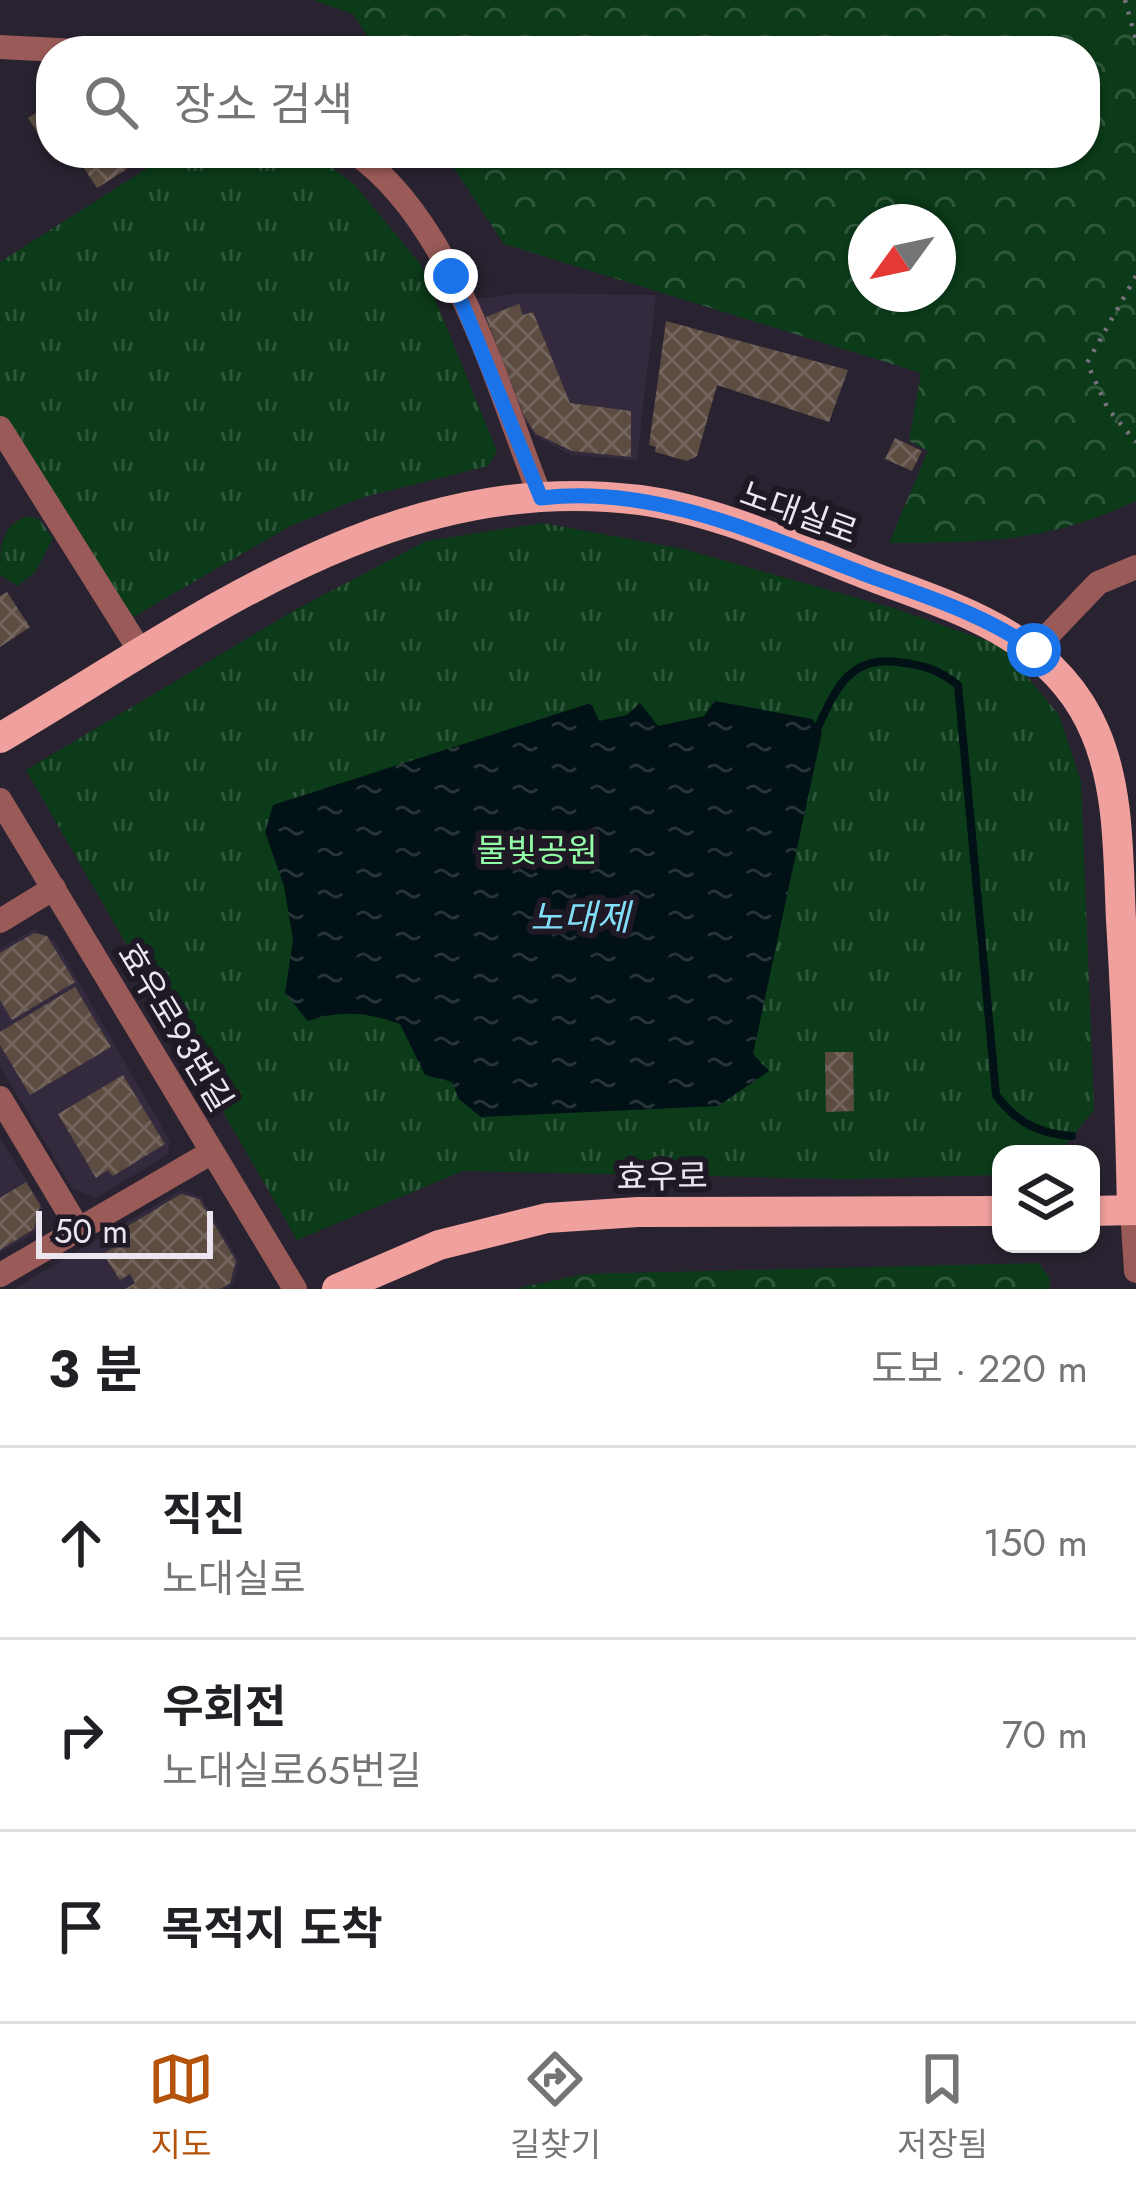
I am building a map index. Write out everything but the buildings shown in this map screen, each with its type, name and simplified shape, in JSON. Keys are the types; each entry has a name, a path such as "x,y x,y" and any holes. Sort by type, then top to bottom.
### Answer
{"main road":[{"name":"노대실로","path":"0,738 289,570 395,521 466,504 541,498 644,501 730,524 928,597 1034,650 1057,673 1094,728 1116,822 1134,1210"},
{"path":"1100,1210 1134,1210"},
{"name":"효우로","path":"337,1289 439,1245 547,1218 638,1212 992,1211"}],"street":[{"path":"0,47 36,49"},
{"path":"370,168 413,210 451,276 541,498"},
{"path":"0,428 142,654"},
{"path":"1034,650 1098,583 1136,567"},
{"name":"효우로93번길","path":"0,800 295,1289"},
{"path":"0,921 54,888"},
{"path":"0,1098 79,1230"},
{"path":"0,1276 212,1152"},
{"path":"1134,1210 1136,1271"}],"path":[{"path":"1125,0 1136,40"},
{"path":"1136,276 1087,363 1108,409 1136,442"}],"shaded area":[{"path":"519,293 656,295 637,460 571,455 535,436 522,418 475,299"},
{"path":"34,929 55,941 170,1141 167,1155 96,1198 72,1188 0,1066 0,949"},
{"path":"0,1138 43,1207 36,1232 0,1253"},
{"path":"181,1190 201,1197 239,1261 234,1284 227,1289 14,1289"}],"green space":[{"path":"313,0 1136,0 1136,501 1073,525 1015,537 889,543 928,451 909,441 921,373 504,244 454,168 1100,168 1100,36 367,36 353,14"},
{"path":"147,168 332,168 354,184 421,265 497,451 488,466 364,497 292,525 128,620 0,415 0,262"},
{"path":"28,516 39,519 53,538 36,571 18,586 0,575 1,547 12,526"},
{"name":"물빛공원","path":"543,523 683,549 893,608 1002,646 1059,715 1081,782 1094,1110 1065,1145 992,1145 992,1175 847,1179 463,1171 297,1240 26,770 295,610 426,541"},
{"path":"1039,1263 1049,1277 1050,1289 514,1289 584,1274"}],"water":[{"name":"노대제","path":"715,701 812,719 822,732 753,1054 769,1071 718,1106 481,1117 459,1099 452,1082 425,1075 400,1024 354,1014 308,1021 285,993 293,940 284,886 265,832 273,805 591,703 599,721 627,715 640,703 658,726 704,716"}],"waterway":[{"path":"818,727 839,688 867,664 915,665 937,671 958,685 996,1095 1029,1125 1072,1136"}],"route":[{"path":"451,276 541,498 569,494 644,501 730,524 928,597 1034,650"}]}
